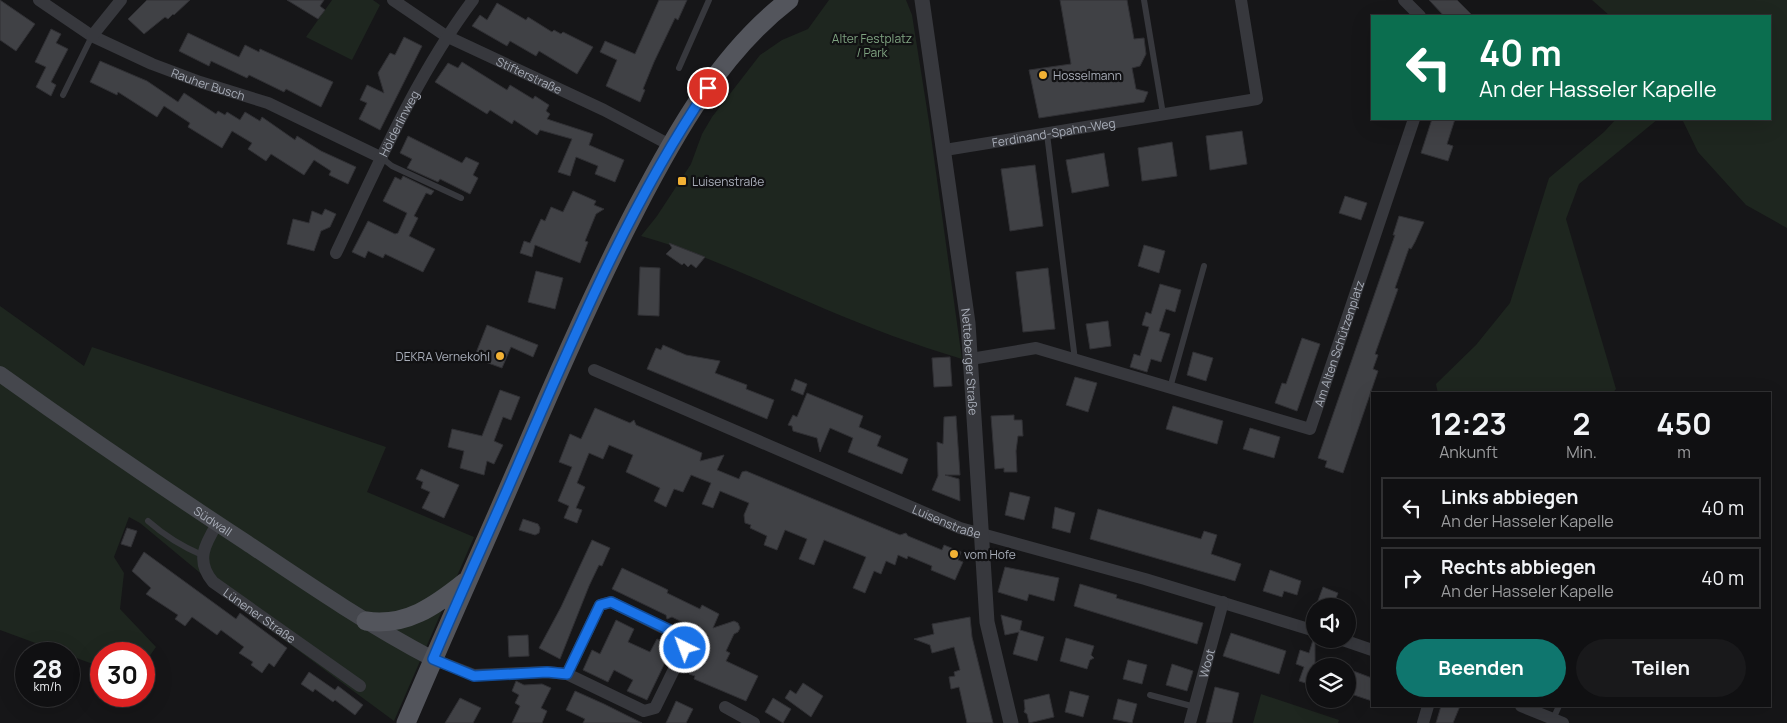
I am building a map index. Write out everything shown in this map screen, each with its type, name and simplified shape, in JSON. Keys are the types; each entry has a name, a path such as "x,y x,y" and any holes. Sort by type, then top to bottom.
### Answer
{"main road":[{"path":"406,723 599,284 670,145 717,75 747,40 789,0"},
{"name":"Südwall","path":"0,374 217,524 366,621 433,659"},
{"path":"366,621 392,621 421,613 444,599 468,579"}],"street":[{"name":"Rauher Busch","path":"38,0 92,36 152,64 200,82 268,103 382,158"},
{"path":"92,36 121,0"},
{"name":"Stifterstraße","path":"393,0 446,36 604,110 670,145"},
{"name":"Hölderlinweg","path":"336,253 382,158 446,36 474,0"},
{"name":"Netteberger Straße","path":"922,0 945,150 971,359 987,622 1012,723"},
{"name":"Ferdinand-Spahn-Weg","path":"945,150 1257,99 1241,0"},
{"path":"1404,0 1419,15"},
{"name":"Am Alten Schützenplatz","path":"971,359 1036,348 1310,429 1414,120"},
{"name":"Luisenstraße","path":"594,370 981,535 1223,602 1306,628"},
{"path":"202,555 217,524"},
{"name":"Lünener Straße","path":"202,555 204,570 212,582 360,686"},
{"path":"433,659 474,676 547,672 567,674 644,711 655,708 685,648 682,636 611,602 600,605 567,674"},
{"name":"Woot","path":"1190,723 1223,602"},
{"path":"1356,644 1371,650"},
{"path":"725,707 754,723"},
{"path":"1423,723 1428,707"},
{"path":"1523,707 1556,722"}],"lane":[{"path":"679,68 709,0"},
{"path":"1144,0 1163,114"},
{"path":"63,95 92,36"},
{"path":"1047,134 1075,360"},
{"path":"382,158 392,166 461,198"},
{"path":"1170,388 1204,266"},
{"path":"148,520 164,535 182,547 202,555"},
{"path":"1150,695 1194,707"},
{"path":"1556,722 1558,707"}],"green space":[{"path":"332,0 373,0 380,5 352,60 306,37"},
{"name":"Alter Festplatz / Park","path":"829,0 906,0 912,15 962,359 927,348 825,309 688,251 641,236 657,216 691,164 702,134 712,117 760,55 782,40 808,29"},
{"path":"1592,0 1787,0 1787,228 1746,205 1698,152 1682,120 1771,120 1771,15 1609,15"},
{"path":"1615,120 1657,120 1579,184 1566,219 1616,389 1614,392 1438,392 1436,384 1476,345 1510,303 1549,178 1604,132"},
{"path":"0,306 84,366 92,347 386,447 367,492 474,537 394,721 257,620 140,523 129,517 114,557 124,573 120,609 151,642 90,642 90,663 80,659 80,642 33,642 0,630"},
{"path":"1261,694 1339,720 1338,723 1253,723"}],"building":[{"path":"0,0 35,24 16,51 0,40"},
{"path":"147,0 190,0 174,15 168,19 165,17 144,34 128,19"},
{"path":"287,0 324,0 320,6 325,10 318,19"},
{"path":"659,0 687,0 678,20 675,18 654,62 640,102 606,86 617,60 600,52 605,41 635,54"},
{"path":"1060,0 1127,0 1134,39 1144,38 1146,54 1140,66 1132,68 1136,89 1148,92 1144,102 1039,118 1029,70 1071,64"},
{"path":"1429,0 1457,0 1472,15 1443,15"},
{"path":"497,3 526,20 528,17 552,32 554,30 561,34 563,32 593,47 577,74 539,51 536,56 510,41 507,46 472,26 480,15 487,20"},
{"path":"51,29 61,34 56,43 68,49 51,82 56,85 51,96 36,87 46,67 35,62"},
{"path":"188,33 239,57 245,45 259,52 260,49 333,82 321,107 286,89 284,92 249,75 247,78 211,61 209,66 179,51"},
{"path":"404,37 422,46 380,130 359,119 367,103 360,100 367,85 384,93 378,73 390,53 395,55"},
{"path":"100,61 147,81 178,102 184,93 216,114 218,111 225,115 227,112 240,120 245,112 260,121 262,117 295,140 297,136 321,151 356,167 348,184 329,175 331,171 314,160 304,175 271,154 266,161 248,149 252,143 232,131 222,148 188,127 190,123 164,106 157,117 118,92 117,95 90,82"},
{"path":"462,62 507,90 510,85 533,99 535,96 549,105 546,111 550,114 547,119 593,134 589,145 624,160 615,182 595,174 598,166 576,157 570,176 558,172 572,139 540,130 537,135 514,120 512,124 490,110 487,114 435,82 448,63 458,68"},
{"path":"1432,120 1455,120 1447,144 1453,146 1448,161 1421,153"},
{"path":"1242,131 1247,164 1210,170 1206,136"},
{"path":"408,136 462,163 466,157 479,163 473,175 478,178 470,194 440,179 438,182 407,168 412,159 400,153"},
{"path":"1172,142 1177,176 1142,181 1138,148"},
{"path":"1104,153 1109,186 1072,193 1066,160"},
{"path":"1035,165 1043,226 1010,231 1001,169"},
{"path":"403,176 434,191 431,195 426,193 414,216 418,218 409,236 435,249 423,272 385,254 383,258 368,251 365,258 352,252 368,221 395,234 398,233 407,213 383,201 395,177 401,180"},
{"path":"573,191 596,201 594,205 604,209 596,214 585,241 588,242 580,263 535,245 532,257 520,253 524,241 530,243 541,219 545,221 551,207 563,212"},
{"path":"1345,196 1367,203 1361,220 1339,213"},
{"path":"325,209 336,214 330,227 321,231 314,251 287,244 293,219 309,223 312,211 322,215"},
{"path":"1399,216 1424,222 1411,249 1409,248 1395,288 1398,289 1375,354 1378,355 1373,369 1378,371 1343,473 1325,467 1327,461 1318,458 1395,235 1393,235"},
{"path":"669,243 705,257 696,268 691,264 688,267 684,263 682,265 666,254 672,248"},
{"path":"1144,245 1165,251 1159,273 1138,266"},
{"path":"640,267 660,268 659,316 638,315"},
{"path":"1048,268 1055,329 1023,332 1016,272"},
{"path":"536,271 563,278 555,309 528,302"},
{"path":"1160,284 1181,290 1175,312 1166,309 1159,331 1170,334 1161,362 1151,359 1147,372 1130,367 1134,354 1140,356 1149,327 1142,325 1146,312 1151,314"},
{"path":"1108,321 1111,346 1090,349 1086,324"},
{"path":"487,325 538,345 533,357 511,347 502,368 474,358"},
{"path":"1302,338 1320,344 1297,411 1275,403 1282,383 1286,384"},
{"path":"663,345 686,355 720,361 715,373 747,385 746,389 774,400 767,419 647,369 656,348 661,350"},
{"path":"1193,352 1213,358 1206,381 1187,375"},
{"path":"950,357 952,386 934,387 932,358"},
{"path":"1075,377 1097,383 1088,412 1066,405"},
{"path":"795,379 807,384 803,395 791,390"},
{"path":"500,390 520,397 511,420 503,417 494,441 503,445 494,464 487,461 484,475 460,468 464,451 448,447 452,429 482,436"},
{"path":"807,393 863,416 859,427 881,436 877,446 908,459 902,474 848,452 853,438 830,428 820,452 817,438 793,431 792,426 788,425 793,415 797,417"},
{"path":"1173,406 1223,421 1217,444 1166,429"},
{"path":"595,408 630,423 634,420 636,425 702,453 700,461 724,455 717,470 739,479 742,472 746,471 900,535 906,533 908,536 942,550 944,545 961,552 958,560 963,562 955,580 931,570 932,566 908,556 907,559 898,555 895,565 886,561 881,574 874,571 865,593 853,588 866,557 824,540 814,565 799,559 807,539 785,530 777,550 764,545 767,536 750,528 751,525 745,523 744,515 749,503 720,491 713,508 702,504 711,483 691,475 683,492 674,489 666,507 654,501 660,488 626,472 633,455 609,445 603,459 589,453 577,483 585,487 576,508 582,510 577,523 564,518 569,506 558,501 572,467 559,462 570,434 581,439"},
{"path":"1014,415 1014,420 1022,420 1023,436 1018,436 1016,451 1017,472 1004,472 1004,468 995,469 991,416"},
{"path":"956,416 960,475 945,475 959,479 960,501 932,490 938,476 937,442 943,444 944,417"},
{"path":"1250,428 1280,437 1274,458 1243,449"},
{"path":"421,469 459,485 444,518 422,508 430,492 421,488 423,482 416,479"},
{"path":"1010,492 1030,497 1024,520 1005,515"},
{"path":"1055,507 1075,513 1070,533 1052,528"},
{"path":"1098,509 1201,539 1204,531 1217,535 1211,554 1241,564 1235,581 1090,539"},
{"path":"523,519 538,524 540,528 539,533 535,535 519,530"},
{"path":"127,528 137,531 131,547 121,544"},
{"path":"592,540 610,548 602,566 599,565 589,586 560,659 539,648 561,607"},
{"path":"144,552 236,619 240,613 287,648 274,667 269,663 262,673 251,665 253,662 239,653 244,647 221,630 217,635 192,617 185,626 175,619 178,615 146,594 151,588 132,571"},
{"path":"1005,567 1059,578 1054,601 1029,594 1027,601 998,592"},
{"path":"622,568 668,590 667,593 700,609 702,605 719,614 713,628 734,621 738,623 740,628 734,634 726,651 730,653 726,661 758,676 746,701 694,679 695,676 689,674 708,635 672,617 667,619 666,615 612,589"},
{"path":"1270,570 1301,581 1297,595 1284,591 1282,597 1263,591"},
{"path":"1080,584 1117,595 1116,598 1203,623 1197,644 1074,606"},
{"path":"1323,587 1338,593 1336,598 1319,598"},
{"path":"1001,615 1022,621 1020,630 1044,637 1037,661 1013,654 1019,632 1005,635"},
{"path":"970,617 972,637 993,723 967,723 959,687 951,689 949,677 955,676 954,672 960,670 954,647 932,653 930,645 914,639 934,634 932,624"},
{"path":"616,620 634,629 628,642 650,652 657,639 673,646 647,700 627,691 633,680 614,670 608,682 583,670 592,650 600,654"},
{"path":"1231,633 1286,651 1279,674 1223,656"},
{"path":"528,635 529,656 509,657 508,636"},
{"path":"1066,638 1094,646 1091,655 1094,658 1090,660 1087,669 1060,661"},
{"path":"1311,648 1315,648 1315,658 1306,658 1306,683 1299,681 1304,667 1296,664 1300,650 1309,653"},
{"path":"1128,660 1147,665 1142,684 1123,679"},
{"path":"1172,664 1193,671 1187,691 1166,685"},
{"path":"309,672 335,690 338,686 363,705 355,715 335,700 333,702 315,689 313,692 301,684"},
{"path":"1356,672 1371,678 1371,701 1356,696"},
{"path":"516,681 524,685 542,684 551,688 541,708 547,711 542,723 512,723 520,706 515,703 519,695 512,691"},
{"path":"803,683 823,696 811,717 785,698 790,690 796,694"},
{"path":"1215,687 1239,693 1232,723 1206,723"},
{"path":"575,691 642,723 583,723 585,719 566,710"},
{"path":"1070,691 1089,696 1083,717 1065,712"},
{"path":"1049,694 1054,717 1029,723 1027,714 1024,712 1024,700"},
{"path":"460,698 481,708 473,723 445,723"},
{"path":"773,698 791,709 783,723 765,712"},
{"path":"1118,699 1137,704 1132,723 1113,719"},
{"path":"676,701 693,709 686,723 666,723"},
{"path":"1441,707 1460,707 1453,723 1436,723"}],"place":[{"name":"Hosselmann","path":"1043,75"},
{"name":"Luisenstraße","path":"682,181"},
{"name":"DEKRA Vernekohl","path":"500,356"},
{"name":"vom Hofe","path":"954,554"}],"route":[{"path":"685,648 682,636 611,602 600,605 567,674 547,672 474,676 433,659 565,358 616,249 670,145 708,88"}]}
